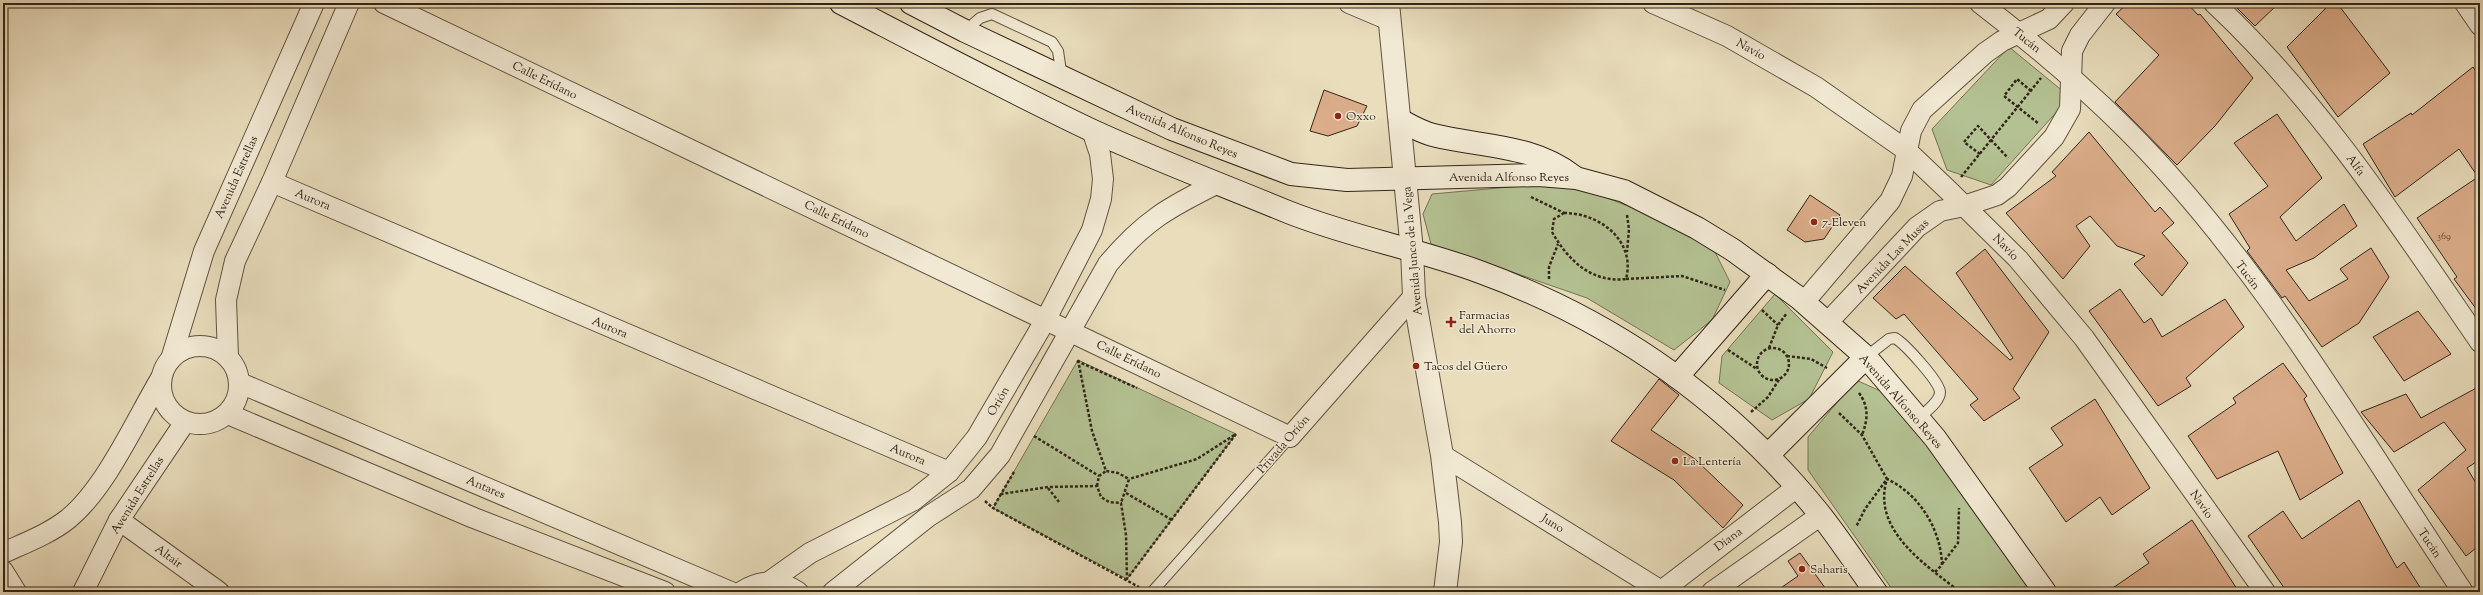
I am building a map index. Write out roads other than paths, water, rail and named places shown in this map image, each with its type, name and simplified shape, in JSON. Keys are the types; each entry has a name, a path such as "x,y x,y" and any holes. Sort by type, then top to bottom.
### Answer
{"main road":[{"path":"841,3 1092,130 1218,184 1295,214 1412,252 1478,271 1548,299 1625,340 1677,377 1737,425 1768,455 1821,515 1876,592"},
{"name":"Avenida Alfonso Reyes","path":"911,3 1062,78 1172,129 1291,174 1347,180 1540,175 1576,178 1624,191 1697,228 1767,274 1828,322 1866,357 1919,418 2045,592"},
{"name":"Avenida Junco de la Vega","path":"1388,12 1400,120 1412,252 1414,296 1442,455 1451,542 1445,592"},
{"path":"1400,120 1433,135 1521,151 1543,157 1561,166 1576,178"},
{"path":"1677,377 1767,274"},
{"path":"1768,455 1866,357"}],"street":[{"name":"Avenida Estrellas","path":"172,356 204,251 314,3"},
{"path":"228,357 226,317 229,279 235,261 272,182 349,3"},
{"name":"Calle Erídano","path":"384,3 1070,330 1290,437"},
{"path":"1350,3 1388,12"},
{"name":"Navío","path":"1653,3 1727,36 1816,87 1906,150 1950,191 2018,259 2084,338 2265,592"},
{"name":"Tucán","path":"1980,3 2019,33 2070,76 2127,130 2163,170 2238,262 2322,375 2463,592"},
{"path":"1801,300 1890,201 1902,176 1906,150 1915,121 1922,110 1984,53 2019,33 2049,19 2064,3"},
{"name":"Avenida Las Musas","path":"1828,322 1917,227 1940,211 1964,206 1996,195 2022,172 2054,137 2070,109 2072,51 2075,44 2106,3"},
{"name":"Alfa","path":"2214,3 2277,67 2320,117 2385,204 2480,342"},
{"path":"2465,3 2480,25"},
{"name":"Orión","path":"769,582 810,553 914,500 949,472 977,437 1046,319 1092,230 1101,199 1103,179 1100,154 1092,130"},
{"name":"Aurora","path":"272,182 949,472"},
{"path":"833,592 929,516 970,489 1000,455 1108,264 1128,241 1172,206 1218,184"},
{"name":"Privada Orión","path":"1290,437 1414,296"},
{"path":"3,553 41,536 68,519 86,501 106,472 172,356 190,346 210,346 228,357 237,369 240,383 237,400 228,414 208,424 185,422 170,412 162,396 160,378"},
{"name":"Antares","path":"240,383 731,592"},
{"path":"228,414 474,518 665,592"},
{"name":"Avenida Estrellas","path":"83,592 119,520 185,422"},
{"name":"Juno","path":"1442,455 1661,591"},
{"name":"Diana","path":"1661,591 1797,487"},
{"path":"1712,592 1821,515"},
{"name":"Altair","path":"119,520 220,592"},
{"path":"3,571 16,592"},
{"path":"741,592 752,585 769,582 788,585 798,592"}],"lane":[{"path":"1866,357 1889,339 1895,338 1936,381 1940,392 1937,400 1919,418"},
{"name":"Privada Orión","path":"1152,592 1290,437"}],"place":[{"name":"Oxxo","path":"1338,116"},
{"name":"7-Eleven","path":"1814,222"},
{"name":"Farmacias del Ahorro","path":"1451,322"},
{"name":"Tacos del Güero","path":"1416,366"},
{"name":"La Lentería","path":"1675,461"},
{"name":"Saharis","path":"1802,569"}]}
